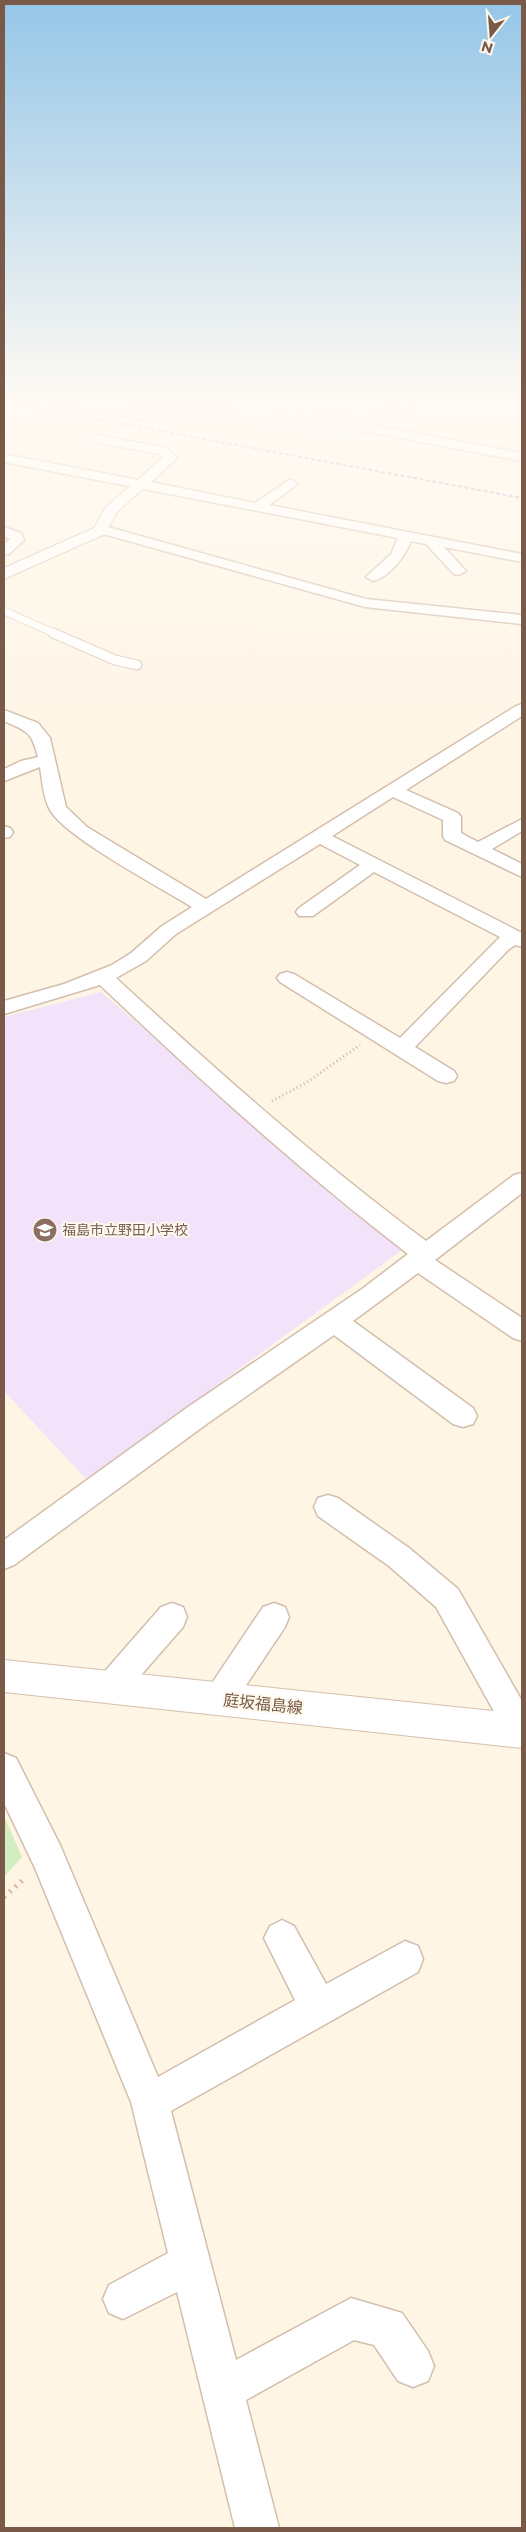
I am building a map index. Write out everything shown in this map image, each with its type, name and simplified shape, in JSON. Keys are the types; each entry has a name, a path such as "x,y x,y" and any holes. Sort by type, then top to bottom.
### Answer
{"main road":[{"path":"4,574 100,531 107,518"},
{"name":"庭坂福島線","path":"4,1676 522,1731"}],"street":[{"path":"317,518 522,558"},
{"path":"4,531 16,536 18,540 6,548"},
{"path":"100,531 108,531 257,575 365,604 522,620"},
{"path":"373,577 392,564 401,553 406,535"},
{"path":"430,540 459,571"},
{"path":"6,548 33,560"},
{"path":"4,1008 88,984 135,959 169,930 394,791 522,709"},
{"path":"4,715 23,722 42,738 53,797 57,807 67,820 206,907"},
{"path":"4,757 23,767"},
{"path":"4,776 23,767 47,760"},
{"path":"394,791 452,817 452,836 522,871"},
{"path":"478,849 522,824"},
{"path":"319,836 375,863 518,939"},
{"path":"306,912 375,863"},
{"path":"401,1049 501,946 518,939"},
{"path":"103,977 196,1064 359,1205 421,1257 522,1331"},
{"path":"287,978 446,1076"},
{"path":"4,1556 198,1415 371,1296 522,1181"},
{"path":"334,1321 463,1416"},
{"path":"328,1507 414,1569 447,1598 522,1731"},
{"path":"110,1688 172,1617"},
{"path":"219,1699 274,1617"},
{"path":"4,1769 48,1857 150,2102 257,2528"},
{"path":"282,1938 319,2008"},
{"path":"150,2102 404,1959"},
{"path":"123,2299 191,2263"},
{"path":"222,2390 351,2319 387,2328 413,2366"}],"lane":[{"path":"4,611 115,660 137,665"}],"path":[{"path":"252,1112 306,1083 377,1034"}],"shaded area":[{"path":"101,992 402,1250 87,1480 4,1391 4,1017"}],"green space":[{"path":"4,1816 22,1857 4,1877"}],"place":[{"name":"福島市立野田小学校","path":"45,1230"}]}
